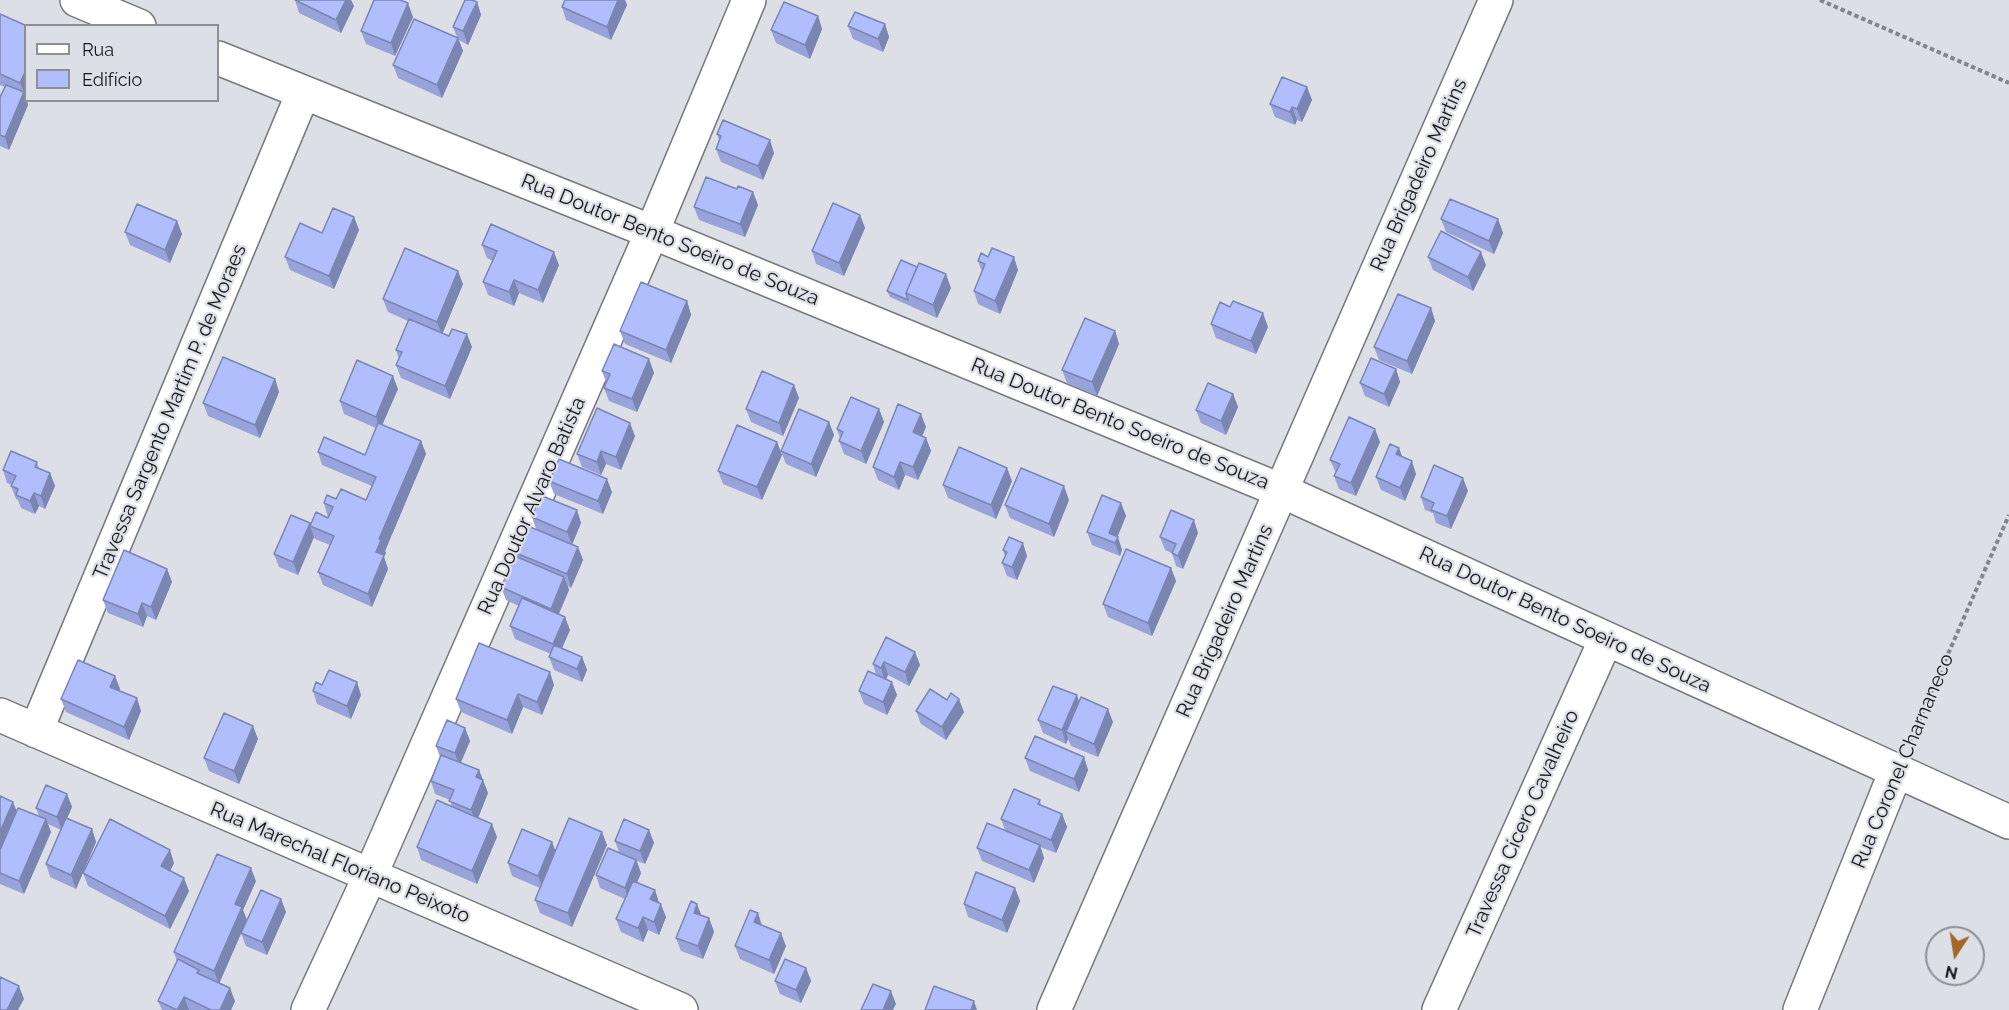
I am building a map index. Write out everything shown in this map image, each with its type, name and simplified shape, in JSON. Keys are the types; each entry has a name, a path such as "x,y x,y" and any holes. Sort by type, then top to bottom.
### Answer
{"street":[{"path":"77,0 135,24"},
{"name":"Rua Doutor Alvaro Batista","path":"308,1010 370,876 652,232 749,0"},
{"name":"Rua Brigadeiro Martins","path":"1054,1010 1496,0"},
{"name":"Rua Doutor Bento Soeiro de Souza","path":"219,58 652,232 1282,491 2009,822"},
{"name":"Travessa Sargento Martim P. de Moraes","path":"36,731 303,93"},
{"name":"Travessa Cícero Cavalheiro","path":"1439,1010 1606,639"},
{"name":"Rua Marechal Floriano Peixoto","path":"0,715 681,1010"},
{"name":"Rua Coronel Charnaneco","path":"1800,1010 1896,771"}],"path":[{"path":"1820,0 2009,84"},
{"name":"Rua Coronel Charnaneco","path":"1896,771 2009,514"}],"building":[{"path":"295,0 346,0 336,20"},
{"path":"374,0 400,0 408,3 391,43 361,31"},
{"path":"465,0 477,2 463,31 453,27"},
{"path":"565,0 618,0 607,27 562,7"},
{"path":"784,2 818,16 805,45 771,30"},
{"path":"855,12 885,24 878,39 848,26"},
{"path":"0,14 24,25 24,74 20,83 0,74"},
{"path":"414,19 458,38 437,85 393,65"},
{"path":"1282,77 1307,87 1297,109 1292,107 1290,112 1270,104"},
{"path":"6,85 24,92 5,137 0,135 0,97"},
{"path":"723,120 770,140 758,166 716,149 721,136 717,134"},
{"path":"706,177 737,189 738,186 753,192 740,224 694,207"},
{"path":"1450,199 1498,219 1489,241 1441,219"},
{"path":"833,203 860,215 839,263 812,251"},
{"path":"137,204 177,221 165,250 125,232"},
{"path":"333,208 354,217 329,276 285,257 300,223 322,233"},
{"path":"491,224 554,252 538,290 514,280 509,292 483,282 497,251 482,245"},
{"path":"1441,231 1481,252 1468,277 1428,257"},
{"path":"405,248 458,271 437,322 383,299"},
{"path":"992,248 1014,257 995,301 974,291 985,264 978,261 981,253 988,257"},
{"path":"901,260 917,267 906,293 908,300 887,291"},
{"path":"919,263 946,274 933,305 906,293"},
{"path":"641,282 687,301 666,350 620,331"},
{"path":"1398,294 1431,308 1407,361 1374,347"},
{"path":"1233,301 1263,313 1251,341 1211,324 1220,302 1230,307"},
{"path":"1085,318 1115,331 1092,382 1062,370"},
{"path":"409,319 449,336 452,329 467,334 445,386 396,365 402,352 396,350"},
{"path":"614,344 649,359 632,399 604,388 610,374 602,371"},
{"path":"223,357 275,379 255,425 203,403"},
{"path":"1371,358 1396,369 1384,394 1360,383"},
{"path":"357,360 393,376 376,417 340,401"},
{"path":"762,371 794,385 779,423 746,409"},
{"path":"1208,383 1233,394 1221,421 1196,410"},
{"path":"851,397 879,409 861,451 839,441 843,432 837,429"},
{"path":"898,404 921,414 913,432 926,438 913,467 900,462 894,477 873,467"},
{"path":"597,408 630,423 616,457 601,451 597,462 577,454"},
{"path":"799,409 829,422 811,464 781,451"},
{"path":"1349,417 1375,429 1351,483 1334,476 1340,464 1330,460"},
{"path":"378,423 421,441 379,539 381,540 376,552 384,555 368,594 318,572 334,536 310,526 316,512 328,518 333,507 324,503 327,495 336,499 341,489 366,500 376,477 318,452 324,437 365,455"},
{"path":"737,425 777,442 757,487 718,471"},
{"path":"1390,444 1399,448 1396,454 1412,461 1400,488 1376,477"},
{"path":"959,447 1007,468 991,505 943,485"},
{"path":"11,451 37,462 35,467 50,473 41,496 34,493 30,501 16,495 18,489 11,486 16,476 3,470"},
{"path":"559,459 607,479 598,501 549,481"},
{"path":"1434,465 1463,478 1447,516 1431,510 1434,503 1421,497"},
{"path":"1021,468 1064,486 1049,524 1005,505"},
{"path":"540,495 577,510 567,532 532,517"},
{"path":"1102,495 1121,503 1109,533 1118,537 1115,543 1087,532"},
{"path":"1171,510 1194,520 1178,556 1172,553 1176,544 1160,537"},
{"path":"291,515 310,523 293,562 274,554"},
{"path":"528,526 578,547 567,574 516,553"},
{"path":"1009,537 1023,543 1012,567 1002,563 1007,552 1003,550"},
{"path":"1126,549 1171,568 1148,623 1103,604"},
{"path":"124,550 167,569 151,607 142,603 138,614 103,600"},
{"path":"515,556 564,577 551,609 501,587"},
{"path":"522,598 565,617 553,644 510,626"},
{"path":"886,637 915,652 905,672 884,662 881,668 873,664"},
{"path":"479,643 550,672 537,702 518,694 507,720 456,699"},
{"path":"554,645 582,657 577,669 549,657"},
{"path":"78,660 115,676 110,687 137,698 124,727 61,699"},
{"path":"329,670 357,682 347,706 313,691 316,682 322,685"},
{"path":"868,671 892,682 883,702 859,691"},
{"path":"1053,686 1077,695 1062,730 1038,720"},
{"path":"930,689 947,700 951,693 959,699 942,727 916,711"},
{"path":"1081,697 1108,709 1094,744 1066,732"},
{"path":"224,713 253,726 234,771 204,758"},
{"path":"447,720 465,728 455,753 436,746"},
{"path":"1035,736 1084,757 1074,779 1025,758"},
{"path":"441,755 479,770 476,777 483,780 471,810 449,801 454,790 431,781"},
{"path":"46,785 67,794 57,817 36,808"},
{"path":"1014,789 1040,800 1038,804 1062,814 1051,840 1001,819"},
{"path":"0,796 13,802 0,832"},
{"path":"437,800 492,824 472,871 417,847"},
{"path":"18,808 46,819 19,881 0,873 0,850"},
{"path":"66,818 92,829 71,875 46,864"},
{"path":"569,818 602,832 568,913 535,900"},
{"path":"110,819 170,850 161,866 184,878 165,916 83,873"},
{"path":"624,819 649,830 640,851 615,841"},
{"path":"987,823 1040,845 1029,870 977,848"},
{"path":"522,829 552,842 538,876 508,863"},
{"path":"608,848 636,860 625,888 596,875"},
{"path":"217,854 251,868 235,904 242,907 214,971 174,952"},
{"path":"976,872 1015,888 1002,920 964,904"},
{"path":"633,881 655,890 650,899 661,904 654,922 643,917 638,928 616,919"},
{"path":"261,890 281,899 262,942 241,933"},
{"path":"691,901 697,904 694,913 709,918 698,946 676,938"},
{"path":"750,910 758,913 754,922 781,933 769,960 735,946"},
{"path":"178,959 199,970 197,973 230,988 220,1010 211,1010 184,997 177,1010 158,1001"},
{"path":"785,959 806,968 796,990 775,981"},
{"path":"0,977 19,986 7,1010 0,1010"},
{"path":"873,984 891,991 883,1010 861,1010"},
{"path":"934,986 974,1001 971,1010 925,1010"}]}
